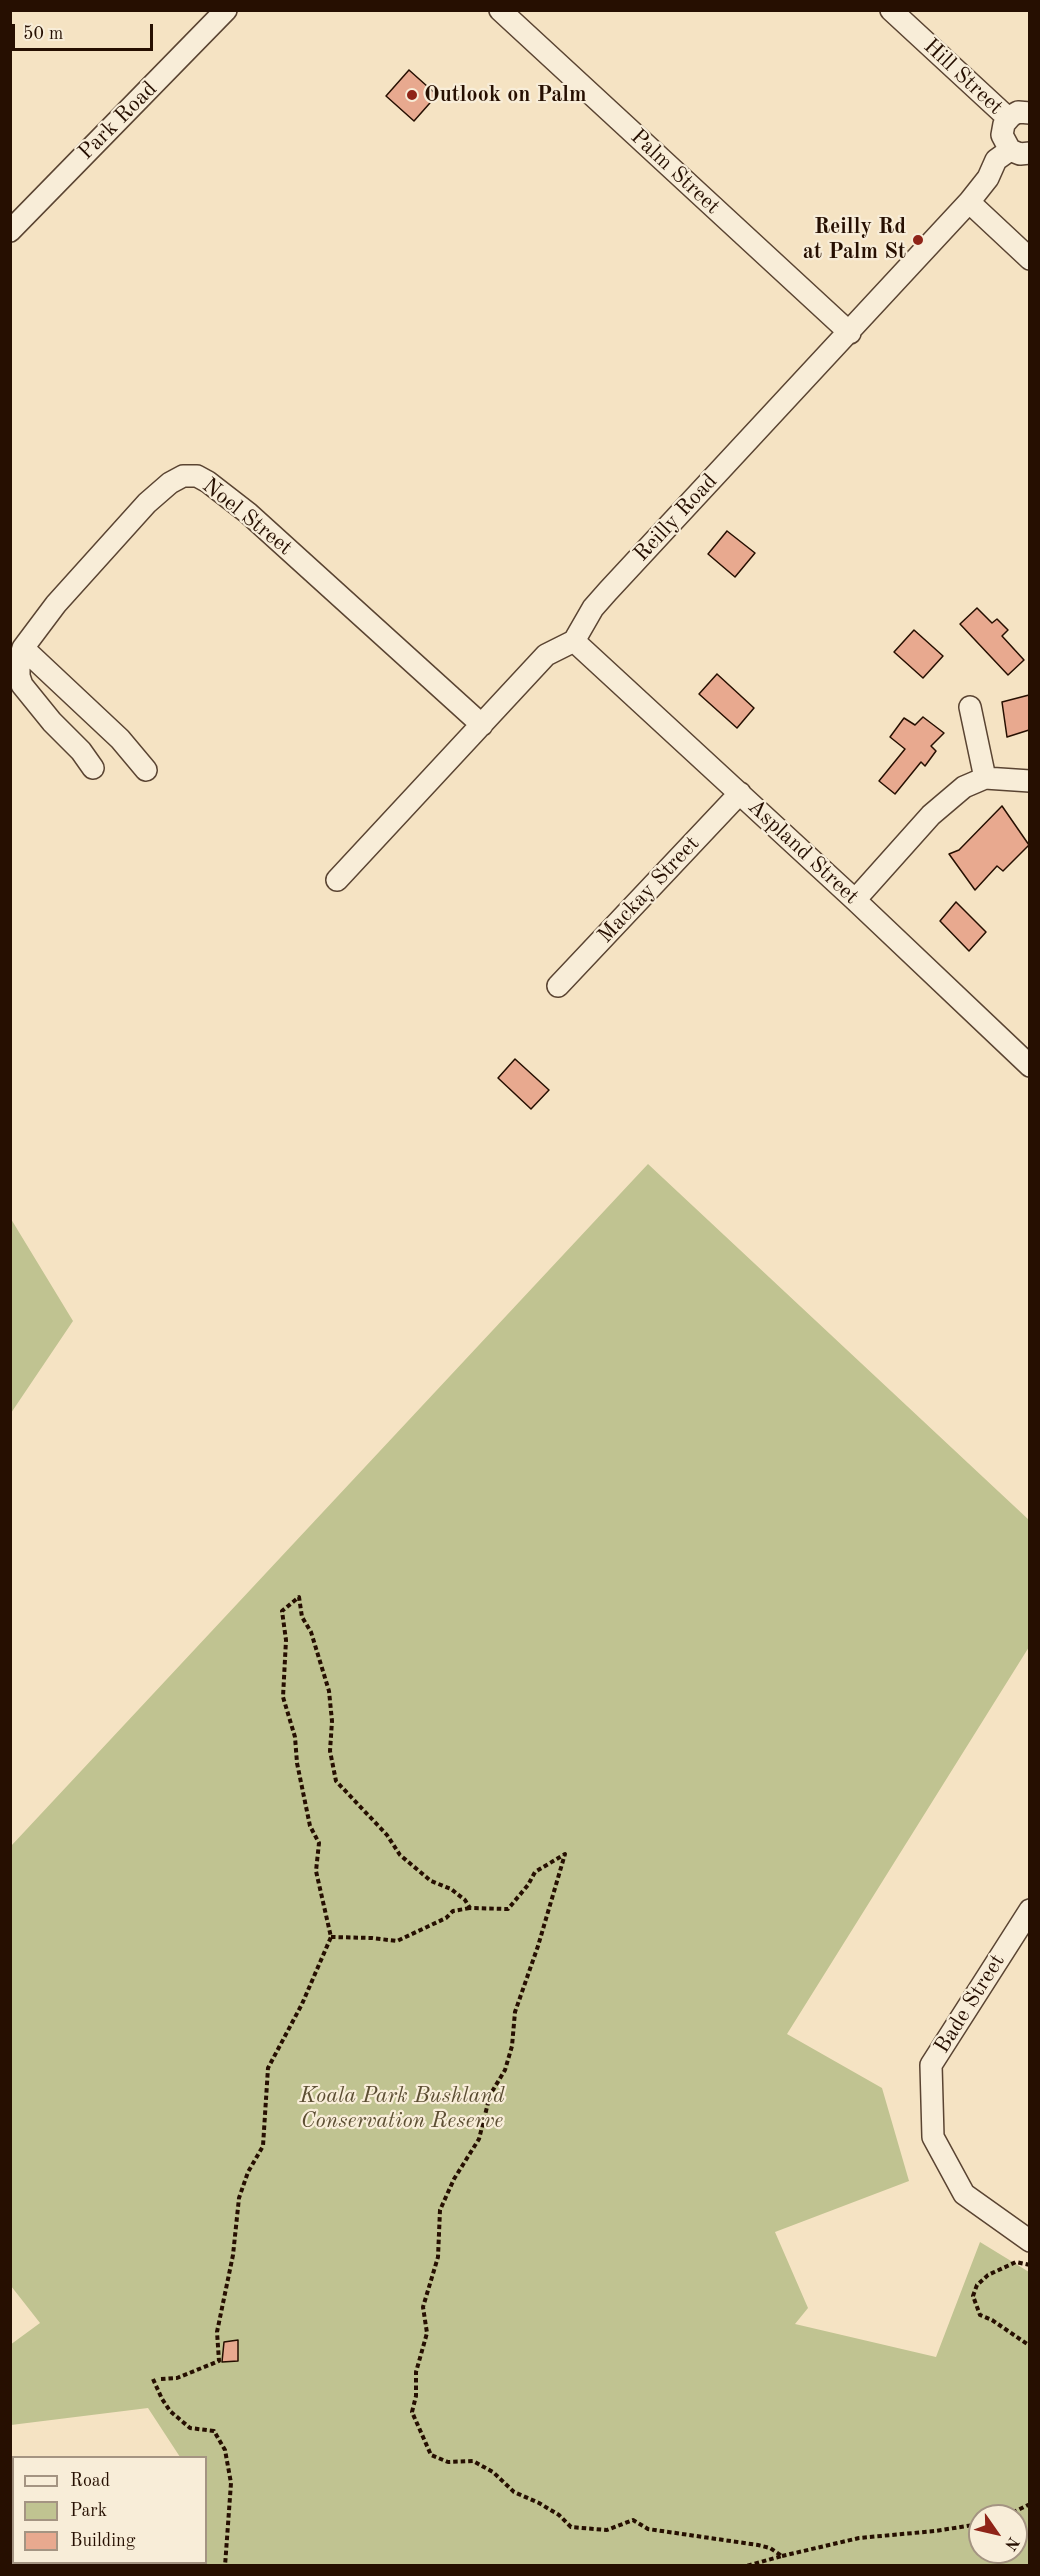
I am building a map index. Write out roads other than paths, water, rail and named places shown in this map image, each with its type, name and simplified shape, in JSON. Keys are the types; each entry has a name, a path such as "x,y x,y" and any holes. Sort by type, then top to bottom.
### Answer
{"street":[{"name":"Palm Street","path":"500,10 850,333"},
{"name":"Hill Street","path":"891,10 1008,118"},
{"name":"Park Road","path":"10,231 214,15"},
{"path":"1020,152 1002,135 1003,128 1008,118 1018,112 1029,113"},
{"name":"Reilly Road","path":"574,640 593,608 608,591 850,333 969,202 988,178 996,160 1020,152"},
{"path":"969,202 1029,258"},
{"name":"Noel Street","path":"23,648 56,604 147,503 183,476 197,476 223,492 248,513 482,725"},
{"path":"337,880 546,655 574,640"},
{"name":"Aspland Street","path":"574,640 855,900 1029,1066"},
{"path":"93,768 81,751 52,723 22,685 19,661 23,648 120,739 146,770"},
{"path":"970,706 985,778"},
{"path":"855,900 939,807 964,787 985,778 1029,781"},
{"name":"Mackay Street","path":"558,986 740,793"},
{"name":"Bade Street","path":"1029,1910 932,2065 933,2137 964,2194 1029,2241"}],"place":[{"name":"Outlook on Palm","path":"412,95"},
{"name":"Reilly Rd at Palm St","path":"918,240"}],"park label":[{"name":"Koala Park Bushland Conservation Reserve","path":"402,2108"}]}
